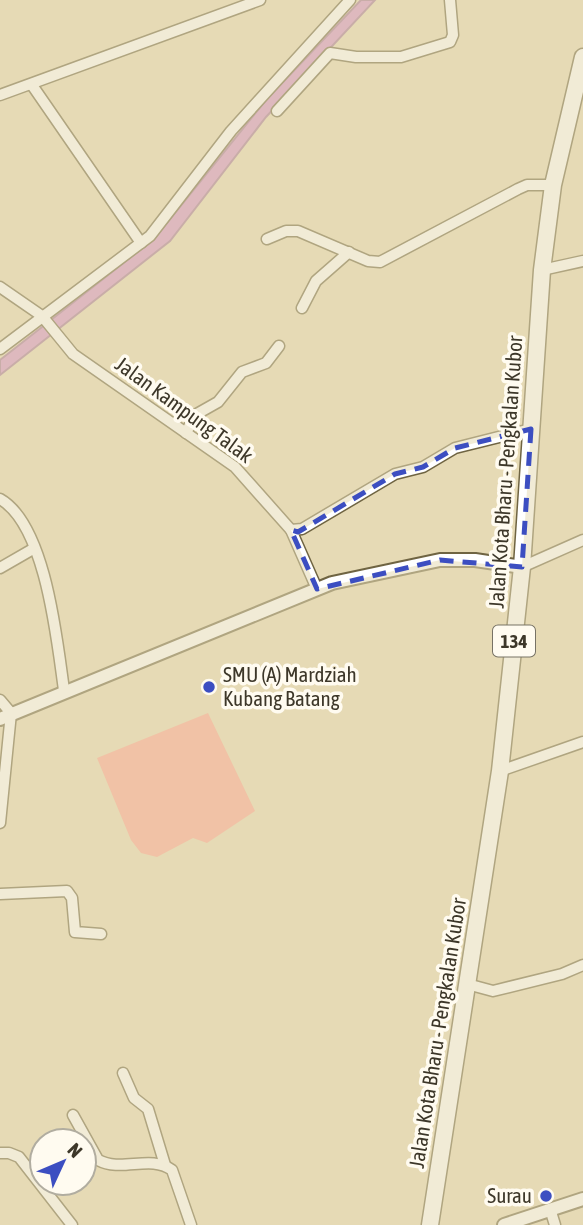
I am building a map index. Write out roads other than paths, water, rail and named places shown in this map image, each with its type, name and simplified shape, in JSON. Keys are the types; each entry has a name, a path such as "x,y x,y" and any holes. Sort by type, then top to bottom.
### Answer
{"main road":[{"name":"Jalan Kota Bharu - Pengkalan Kubor","path":"430,1225 499,771 522,567 542,270 553,185 583,57"}],"street":[{"path":"0,95 260,0"},
{"path":"0,349 44,319 141,243 231,131 350,0"},
{"path":"277,111 330,53 355,57 401,57 450,42 453,35 450,0"},
{"path":"32,85 141,243"},
{"path":"267,239 294,230 372,262 385,261 518,189 527,185 553,185"},
{"path":"302,308 316,281 349,252"},
{"path":"542,270 583,261"},
{"name":"Jalan Kampung Talak","path":"0,287 44,319 73,354 235,467 291,530 317,589"},
{"path":"186,433 195,415 218,402 242,372 266,363 279,346"},
{"path":"291,530 302,529 384,480 424,467 455,448 531,429"},
{"path":"0,499 16,512 48,584 64,690"},
{"path":"6,716 64,690 344,580 440,560 475,559 522,567 583,540"},
{"path":"0,568 33,549"},
{"path":"0,700 6,716 0,823"},
{"path":"499,771 583,742"},
{"path":"0,894 67,891 72,898 75,932 101,934"},
{"path":"467,984 493,990 560,974 583,965"},
{"path":"123,1073 134,1098 148,1109 165,1165 176,1178 191,1225"},
{"path":"73,1115 92,1153 106,1164 165,1165"},
{"path":"0,1153 19,1157 72,1225"},
{"path":"504,1225 551,1212 583,1199"},
{"path":"551,1212 555,1225"}],"place":[{"name":"SMU (A) Mardziah Kubang Batang","path":"209,687"},
{"name":"Surau","path":"546,1196"}]}
